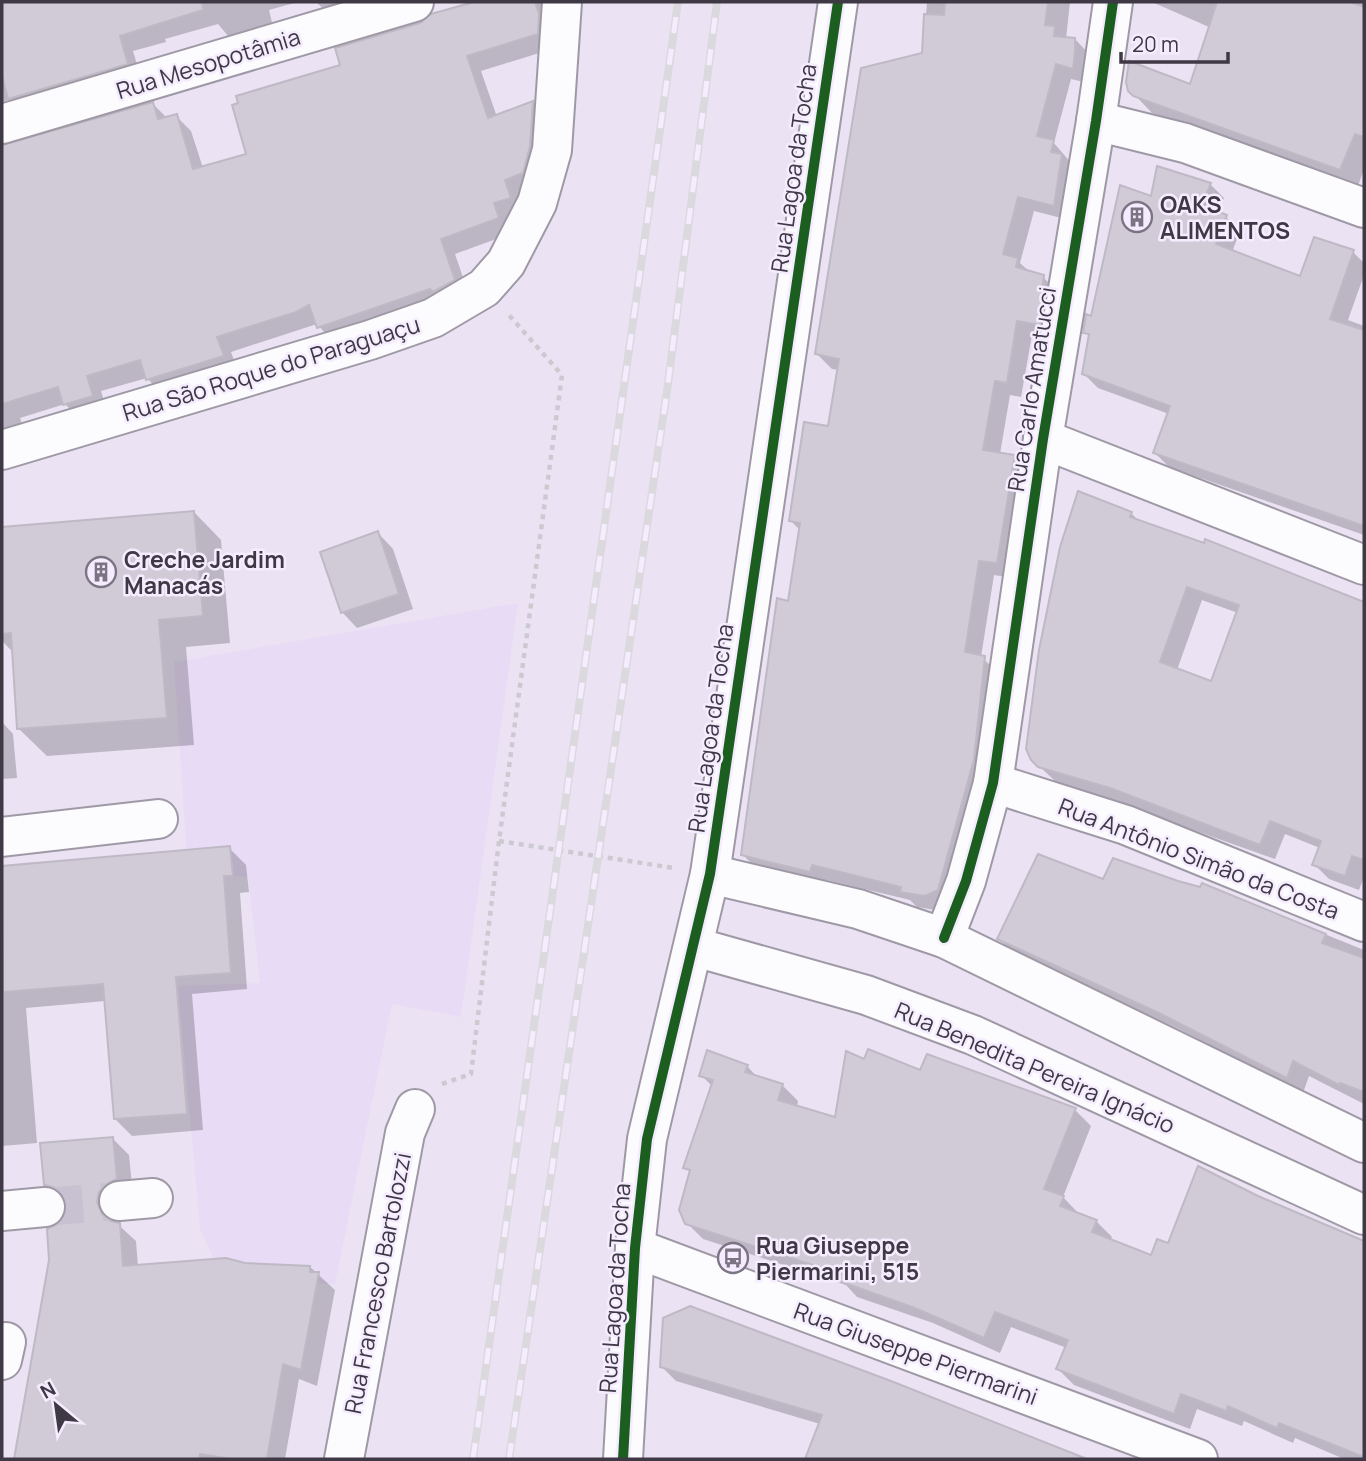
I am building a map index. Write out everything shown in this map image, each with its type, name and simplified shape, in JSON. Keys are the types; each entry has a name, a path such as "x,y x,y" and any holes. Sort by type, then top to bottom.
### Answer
{"street":[{"name":"Rua Mesopotâmia","path":"2,124 414,2"},
{"name":"Rua São Roque do Paraguaçu","path":"2,450 370,340 433,318 484,288 506,263 537,203 552,150 562,2"},
{"name":"Rua Carlo Amatucci","path":"944,938 966,881 993,783 1043,439 1113,2"},
{"name":"Rua Lagoa da Tocha","path":"623,1459 635,1248 647,1139 695,947 710,874 842,5"},
{"path":"1096,121 1185,143 1364,208"},
{"path":"1043,439 1364,565"},
{"name":"Rua Antônio Simão da Costa","path":"993,783 1126,825 1364,922"},
{"path":"2,837 158,819"},
{"path":"710,874 858,909 944,938 1364,1143"},
{"name":"Rua Benedita Pereira Ignácio","path":"695,947 866,995 973,1035 1364,1215"},
{"name":"Rua Francesco Bartolozzi","path":"344,1459 405,1133 415,1109"},
{"path":"2,1211 45,1207"},
{"name":"Rua Giuseppe Piermarini","path":"635,1248 1198,1459"}],"path":[{"path":"471,1074 499,841 562,375 484,288"},
{"path":"499,841 710,874"}],"shaded area":[{"path":"518,603 461,1017 392,1004 335,1284 237,1283 214,1260 200,1229 178,986 260,983 248,877 188,873 174,662"}],"building":[{"path":"2,2 202,2 203,10 120,36 128,64 8,99 2,76"},
{"path":"474,2 535,2 539,14 538,34 467,56 488,118 533,101 530,146 523,173 505,180 511,198 494,203 499,218 441,239 455,280 433,292 430,289 317,328 309,305 296,312 217,337 224,356 146,380 140,360 87,376 93,396 63,405 58,387 2,404 2,145 153,102 158,119 177,114 193,169 246,154 232,105 238,103 236,96 340,65 335,48 420,23 431,14"},
{"path":"945,2 1048,2 1045,25 1055,26 1054,36 1075,38 1075,51 1073,69 1056,64 1037,136 1054,140 1051,152 1062,154 1054,206 1018,197 1003,254 1018,258 1016,267 1044,275 1041,298 1044,299 1040,325 1017,321 1007,383 995,381 983,450 1015,455 997,563 979,561 965,652 985,656 974,759 938,890 925,896 900,892 901,887 812,865 810,872 741,855 777,598 788,601 800,523 789,521 804,422 828,426 839,359 815,354 861,68 922,53 924,14 944,15"},
{"path":"1217,2 1351,2 1364,7 1364,137 1355,134 1340,170 1133,96 1128,91 1126,82 1129,61 1190,84"},
{"path":"1157,166 1211,183 1202,205 1227,215 1216,244 1300,276 1314,237 1354,250 1330,319 1364,330 1364,526 1153,453 1170,406 1082,374 1089,334 1083,333 1086,314 1091,316 1120,185 1151,196"},
{"path":"1078,491 1132,512 1130,517 1204,543 1205,539 1364,602 1364,860 1352,856 1345,876 1312,865 1321,841 1270,821 1260,845 1110,788 1038,767 1031,760 1026,749 1039,650 1060,547","holes":["1187,587 1239,605 1211,681 1160,662"]},
{"path":"194,511 203,616 159,620 167,718 17,729 11,633 2,634 2,527"},
{"path":"378,531 399,594 341,613 320,552"},
{"path":"230,846 233,876 224,876 231,973 176,977 187,1114 114,1119 103,984 3,992 2,866"},
{"path":"1038,854 1103,879 1113,858 1178,881 1200,887 1202,883 1326,934 1322,943 1364,958 1364,1092 1340,1083 1339,1085 1293,1061 1287,1078 1159,1013 997,939"},
{"path":"868,1049 920,1070 927,1054 1076,1108 1044,1189 1064,1196 1060,1206 1097,1220 1092,1232 1151,1255 1157,1239 1168,1243 1198,1166 1258,1196 1364,1241 1364,1457 1279,1423 1277,1428 1228,1406 1226,1411 1181,1394 1174,1414 1056,1369 1068,1340 995,1312 984,1338 915,1308 839,1281 841,1274 685,1224 679,1210 690,1170 683,1168 713,1080 699,1076 707,1050 748,1065 745,1072 783,1084 778,1100 835,1117 846,1051 864,1059"},
{"path":"113,1137 117,1179 106,1184 99,1192 97,1202 102,1214 110,1221 120,1223 123,1266 226,1258 245,1263 310,1266 310,1272 319,1272 301,1370 283,1364 267,1459 231,1459 200,1454 199,1459 14,1459 49,1260 47,1229 58,1224 65,1215 67,1206 62,1194 53,1187 44,1185 40,1143"},
{"path":"690,1306 891,1381 1087,1459 805,1459 822,1415 660,1367 663,1318"}],"tunnel":[{"path":"45,1207 119,1201"}],"railway":[{"path":"473,1459 678,2"},
{"path":"509,1459 667,391 717,2"}],"cycle path":[{"path":"623,1459 635,1248 647,1139 710,874 838,2"},
{"path":"944,938 966,881 993,783 1043,439 1113,2"}],"place":[{"name":"OAKS ALIMENTOS","path":"1137,217"},
{"name":"Creche Jardim Manacás","path":"101,572"},
{"name":"Rua Giuseppe Piermarini, 515","path":"733,1258"}]}
